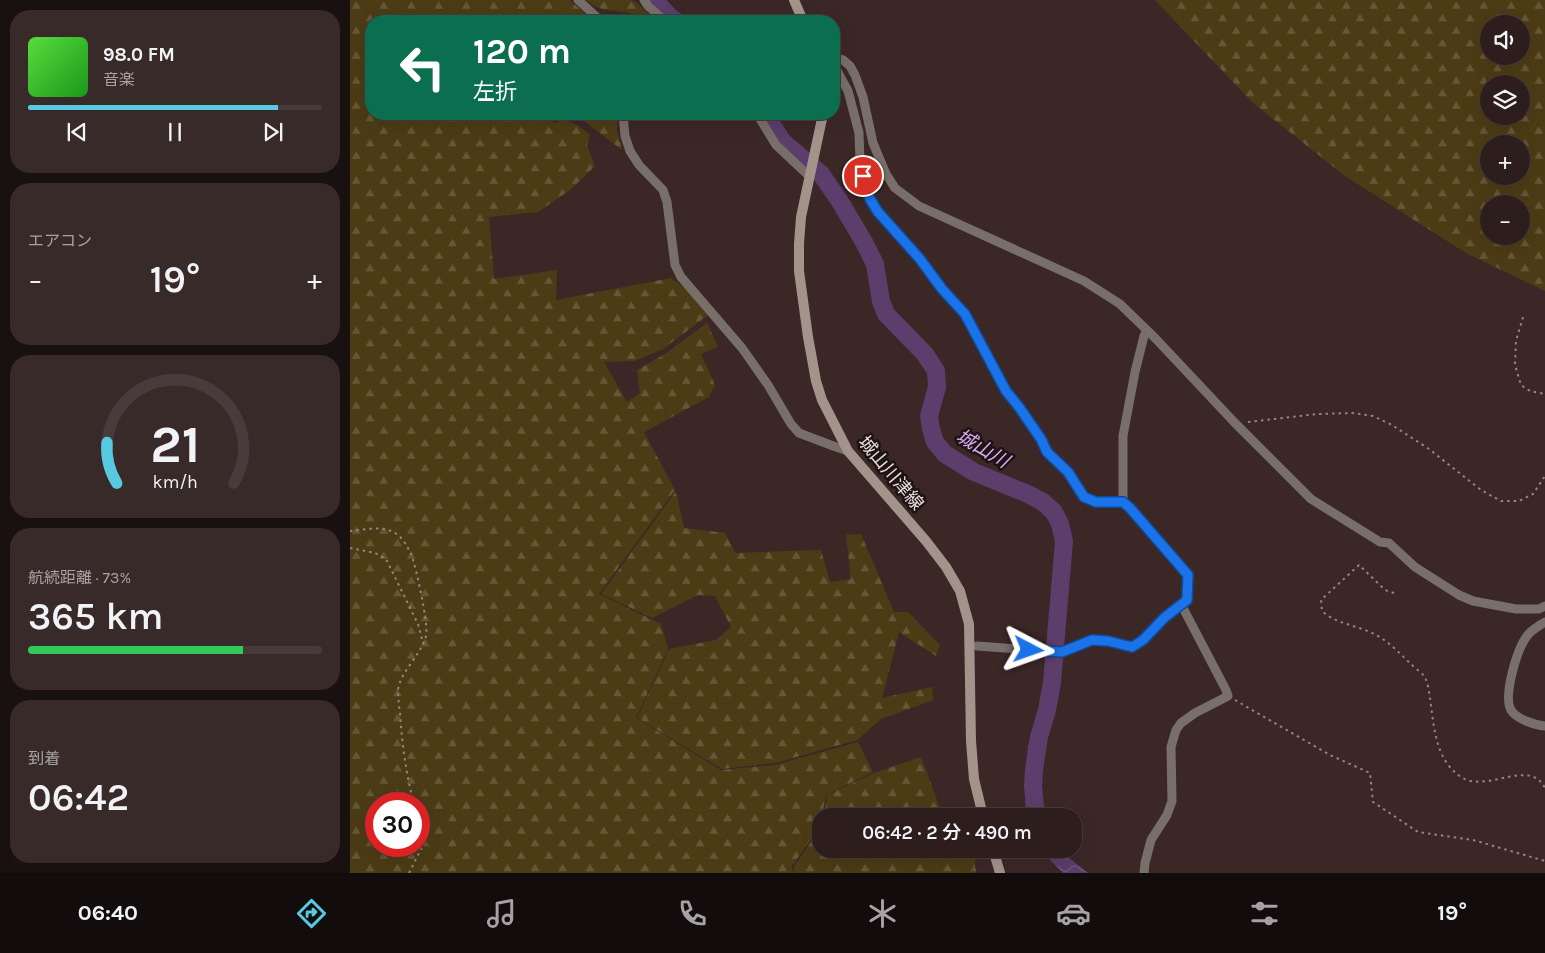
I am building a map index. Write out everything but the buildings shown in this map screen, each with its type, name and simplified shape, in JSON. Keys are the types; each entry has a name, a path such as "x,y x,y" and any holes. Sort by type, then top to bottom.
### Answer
{"main road":[{"path":"794,0 800,15"},
{"name":"城山川津線","path":"822,120 801,217 799,244 799,271 816,381 822,400 848,451 926,541 946,567 960,591 969,624 971,741 974,779 981,808"},
{"path":"996,858 1000,873"}],"street":[{"path":"578,0 594,15"},
{"path":"644,0 658,15"},
{"path":"840,59 850,66 855,75 873,143 886,174 895,188 920,206 1084,281 1120,304 1311,499 1380,542 1389,543 1415,567 1459,595 1480,603 1516,609 1539,609 1545,606"},
{"path":"840,76 848,91 859,133 860,161 863,176 870,199 878,212 965,314 1006,391 1041,439 1047,452 1068,472 1084,497 1096,502 1123,502 1188,575 1187,600 1182,606 1164,618 1143,640 1132,647 1108,641 1092,640 1062,652 977,646"},
{"path":"623,120 624,136 630,151 639,165 663,190 667,202 675,265 681,277 742,348 768,385 791,424 799,433 848,451"},
{"path":"761,120 776,145 810,174"},
{"path":"1123,502 1123,436 1135,372 1146,331"},
{"path":"1144,873 1151,840 1167,815 1172,801 1171,747 1176,730 1181,723 1195,713 1228,696 1182,606"},
{"path":"1545,622 1527,636 1517,656 1509,687 1511,711 1519,718 1545,726"}],"path":[{"path":"1523,317 1516,342 1515,365 1517,372 1521,385 1530,392 1545,394"},
{"path":"1236,423 1318,414 1353,413 1374,416 1392,425 1429,449 1481,490 1501,501 1519,501 1533,494 1545,476"},
{"path":"350,531 378,529 396,533 412,556 422,596 427,635 398,689 401,735 411,792"},
{"path":"350,548 375,553 386,559 418,624 424,643"},
{"path":"1394,593 1385,590 1358,565 1321,600 1322,611 1328,616 1374,634 1390,644 1424,676 1438,746 1448,766 1460,777 1470,782 1486,782 1526,774 1541,780 1545,788"},
{"path":"1228,696 1330,755 1370,773 1373,802 1418,832 1472,840 1545,862"},
{"path":"409,873 417,857"}],"green space":[{"path":"350,0 570,0 586,15 365,15 365,120 549,120 556,123 565,120 577,125 590,134 587,146 595,166 570,190 538,212 489,217 494,279 557,270 556,300 671,278 689,291 708,315 663,349 634,361 604,362 627,402 640,393 637,370 665,354 707,323 718,347 701,354 715,385 709,397 644,432 675,490 599,594 661,624 668,649 636,718 721,770 775,765 858,742 873,772 826,795 824,808 812,808 812,838 792,866 793,873 350,873"},
{"path":"586,0 631,0 650,15 634,15 593,5"},
{"path":"1155,0 1545,0 1545,291 1466,253 1345,176 1253,103"},
{"path":"583,120 617,120 617,130 622,150"},
{"path":"676,491 684,528 725,533 735,553 821,550 830,582 851,579 846,535 861,534 894,612 908,612 940,645 936,656 899,632 882,698 932,687 933,700 881,719 857,740 775,763 722,769 637,718 669,649 716,640 731,627 715,596 698,595 652,618 601,594"},
{"path":"921,757 940,808 825,808 827,795 874,773"},
{"path":"812,840 812,858 975,858 977,873 794,873 794,867"}],"water":[{"path":"1028,745 1044,748 1040,782 1042,808 1026,808"},
{"path":"1048,858 1069,858 1088,873 1063,873"}],"waterway":[{"name":"城山川","path":"654,0 668,15"},
{"name":"城山川","path":"769,120 783,142 821,174 839,200 875,264 881,301 886,314 925,354 936,371 937,387 929,416 935,442 945,454 974,472 1043,502 1054,512 1060,524 1064,541 1052,683 1039,737 1034,770 1033,786 1035,808"}],"route":[{"path":"863,176 870,199 878,212 965,314 1006,391 1041,439 1047,452 1068,472 1084,497 1096,502 1123,502 1130,508 1188,575 1187,600 1182,606 1164,618 1143,640 1132,647 1108,641 1092,640 1062,652 1029,650"}]}
